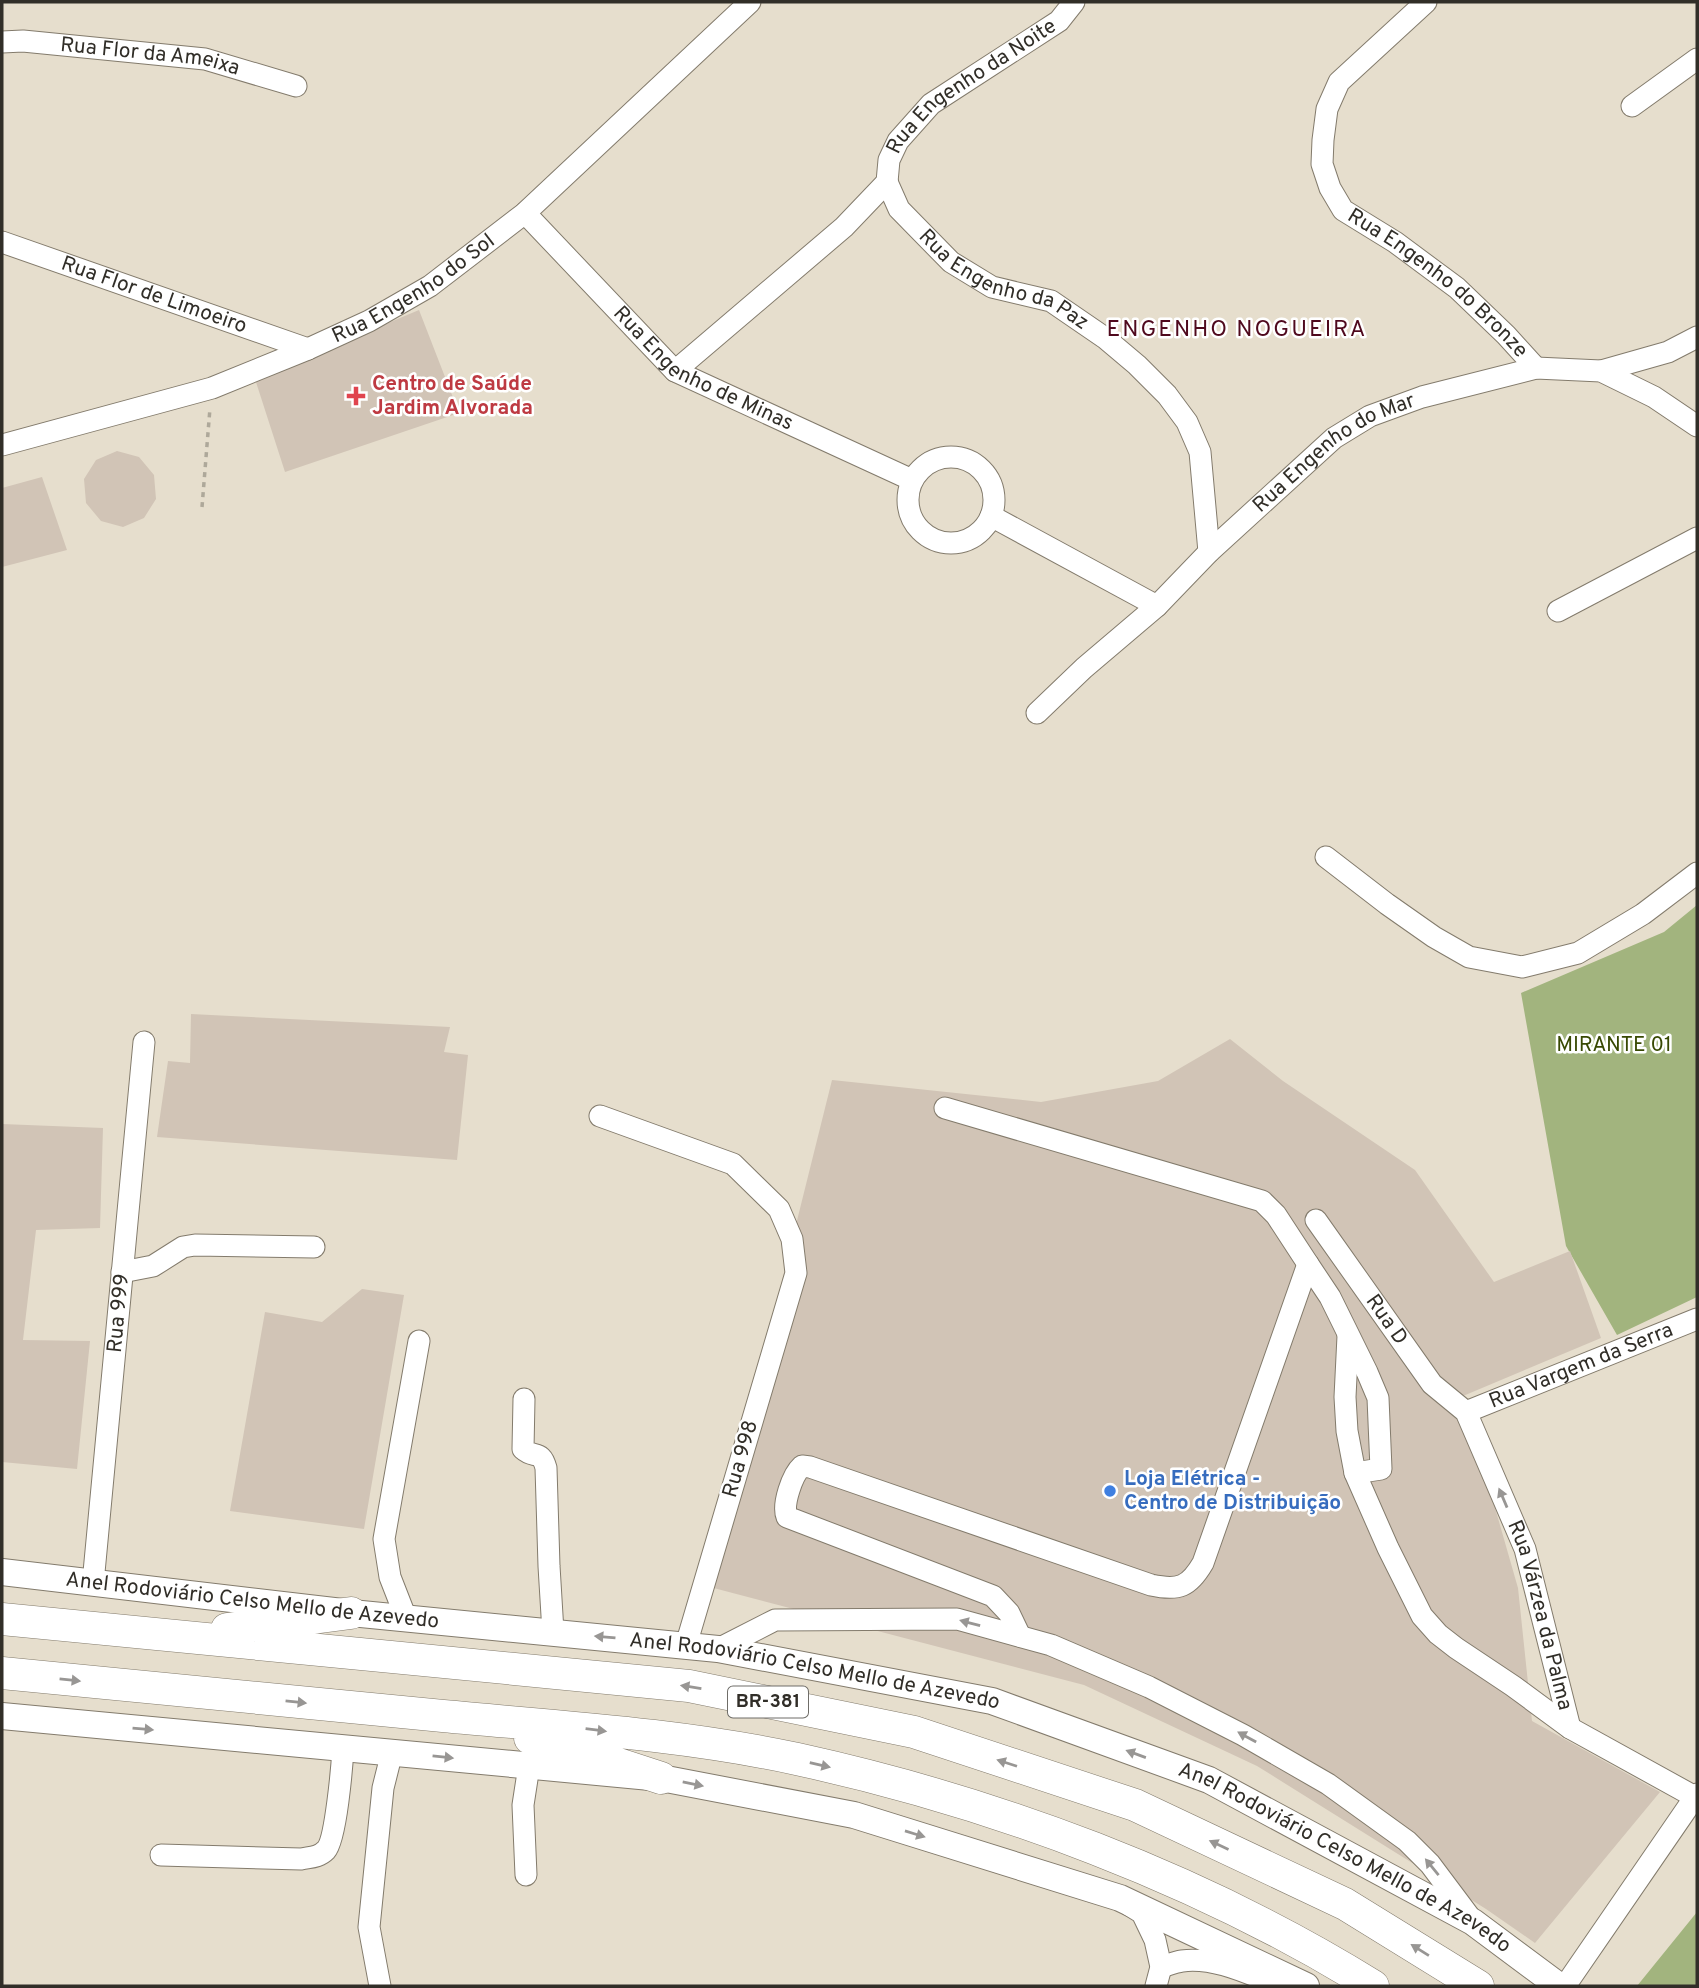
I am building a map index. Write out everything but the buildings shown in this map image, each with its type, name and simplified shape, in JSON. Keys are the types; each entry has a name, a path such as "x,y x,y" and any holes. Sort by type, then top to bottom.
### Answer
{"highway":[{"path":"172,1636 351,1613"},
{"name":"Anel Rodoviário Celso Mello de Azevedo","path":"2,1619 689,1686 914,1732 1135,1805 1345,1904 1478,1986"},
{"name":"BR-381","path":"2,1673 565,1726 687,1740 794,1759 904,1785 1119,1857 1320,1953 1373,1986"},
{"path":"444,1716 560,1745 661,1778"}],"main road":[{"name":"Anel Rodoviário Celso Mello de Azevedo","path":"5,1570 351,1613 719,1649 992,1701 1209,1780 1473,1922 1559,1986"},
{"path":"2,1716 661,1778 854,1815 1120,1898 1306,1986"}],"street":[{"name":"Rua Engenho do Sol","path":"2,445 212,388 369,321 430,286 525,213 750,2"},
{"name":"Rua Engenho da Noite","path":"887,182 889,160 898,141 931,104 1059,21 1074,2"},
{"name":"Rua Engenho do Bronze","path":"1426,2 1339,82 1327,109 1322,164 1330,188 1343,210 1395,242 1457,288 1536,368"},
{"name":"Rua Flor da Ameixa","path":"2,42 23,41 205,59 296,86"},
{"path":"1632,106 1697,60"},
{"path":"675,371 844,227 887,182"},
{"name":"Rua Engenho da Paz","path":"887,182 899,209 951,262 992,287 1051,301 1105,338 1167,395 1187,422 1200,452 1209,552"},
{"name":"Rua Engenho de Minas","path":"525,213 675,371 912,480"},
{"name":"Rua Flor de Limoeiro","path":"2,242 308,349"},
{"path":"1601,371 1668,352 1697,337"},
{"name":"Rua Engenho do Mar","path":"1037,713 1084,668 1157,606 1209,552 1335,439 1370,416 1422,397 1536,368 1601,371 1654,397 1697,426"},
{"path":"961,457 974,463 992,486 994,501 991,516 984,528 972,537 958,542 943,542 929,537 918,527 909,510 908,495 912,480 919,470 931,461 961,457"},
{"path":"991,516 1157,606"},
{"path":"1558,611 1697,538"},
{"path":"1326,857 1434,937 1469,957 1522,967 1578,953 1643,914 1697,873"},
{"name":"Rua 999","path":"93,1583 144,1042"},
{"path":"945,1108 1262,1201 1276,1215 1330,1297 1378,1398 1381,1469 1355,1473"},
{"name":"Rua 998","path":"600,1116 733,1164 779,1209 792,1239 796,1273 686,1645"},
{"name":"Rua D","path":"1316,1220 1432,1384 1466,1412"},
{"path":"122,1272 153,1266 183,1247 195,1245 314,1247"},
{"path":"1020,1636 1009,1613 993,1596 787,1517 785,1507 796,1472 802,1466 810,1467 1151,1585 1177,1587 1193,1580 1203,1563 1308,1264"},
{"name":"Rua Vargem da Serra","path":"1466,1412 1697,1319"},
{"path":"1348,1333 1345,1396 1347,1431 1355,1473 1422,1616 1447,1641 1570,1728"},
{"path":"406,1618 390,1577 384,1539 419,1341"},
{"path":"1345,1396 1378,1398"},
{"path":"524,1399 523,1449 527,1453 538,1454 546,1468 553,1632"},
{"name":"Rua Várzea da Palma","path":"1466,1412 1525,1549 1570,1728 1696,1795"},
{"path":"719,1649 775,1620 957,1619 1051,1645 1149,1687 1243,1735 1328,1784 1407,1841 1430,1864 1473,1922"},
{"path":"161,1855 300,1858 319,1856 328,1847 340,1788 343,1748"},
{"path":"380,1986 369,1927 383,1788 392,1752"},
{"path":"526,1875 523,1805 529,1766"},
{"path":"1565,1986 1696,1795"},
{"path":"1120,1898 1142,1913 1155,1940 1158,1977 1184,1961 1208,1962 1238,1969 1279,1986"}],"path":[{"path":"202,508 212,388"}],"green space":[{"name":"MIRANTE 01","path":"1697,905 1697,1297 1617,1335 1566,1246 1521,993 1664,932"},
{"path":"1697,1912 1697,1986 1637,1986"}],"place":[{"name":"Centro de Saúde Jardim Alvorada","path":"356,396"},
{"name":"Loja Elétrica - Centro de Distribuição","path":"1110,1491"}],"district":[{"name":"ENGENHO NOGUEIRA","path":"1237,330"}]}
